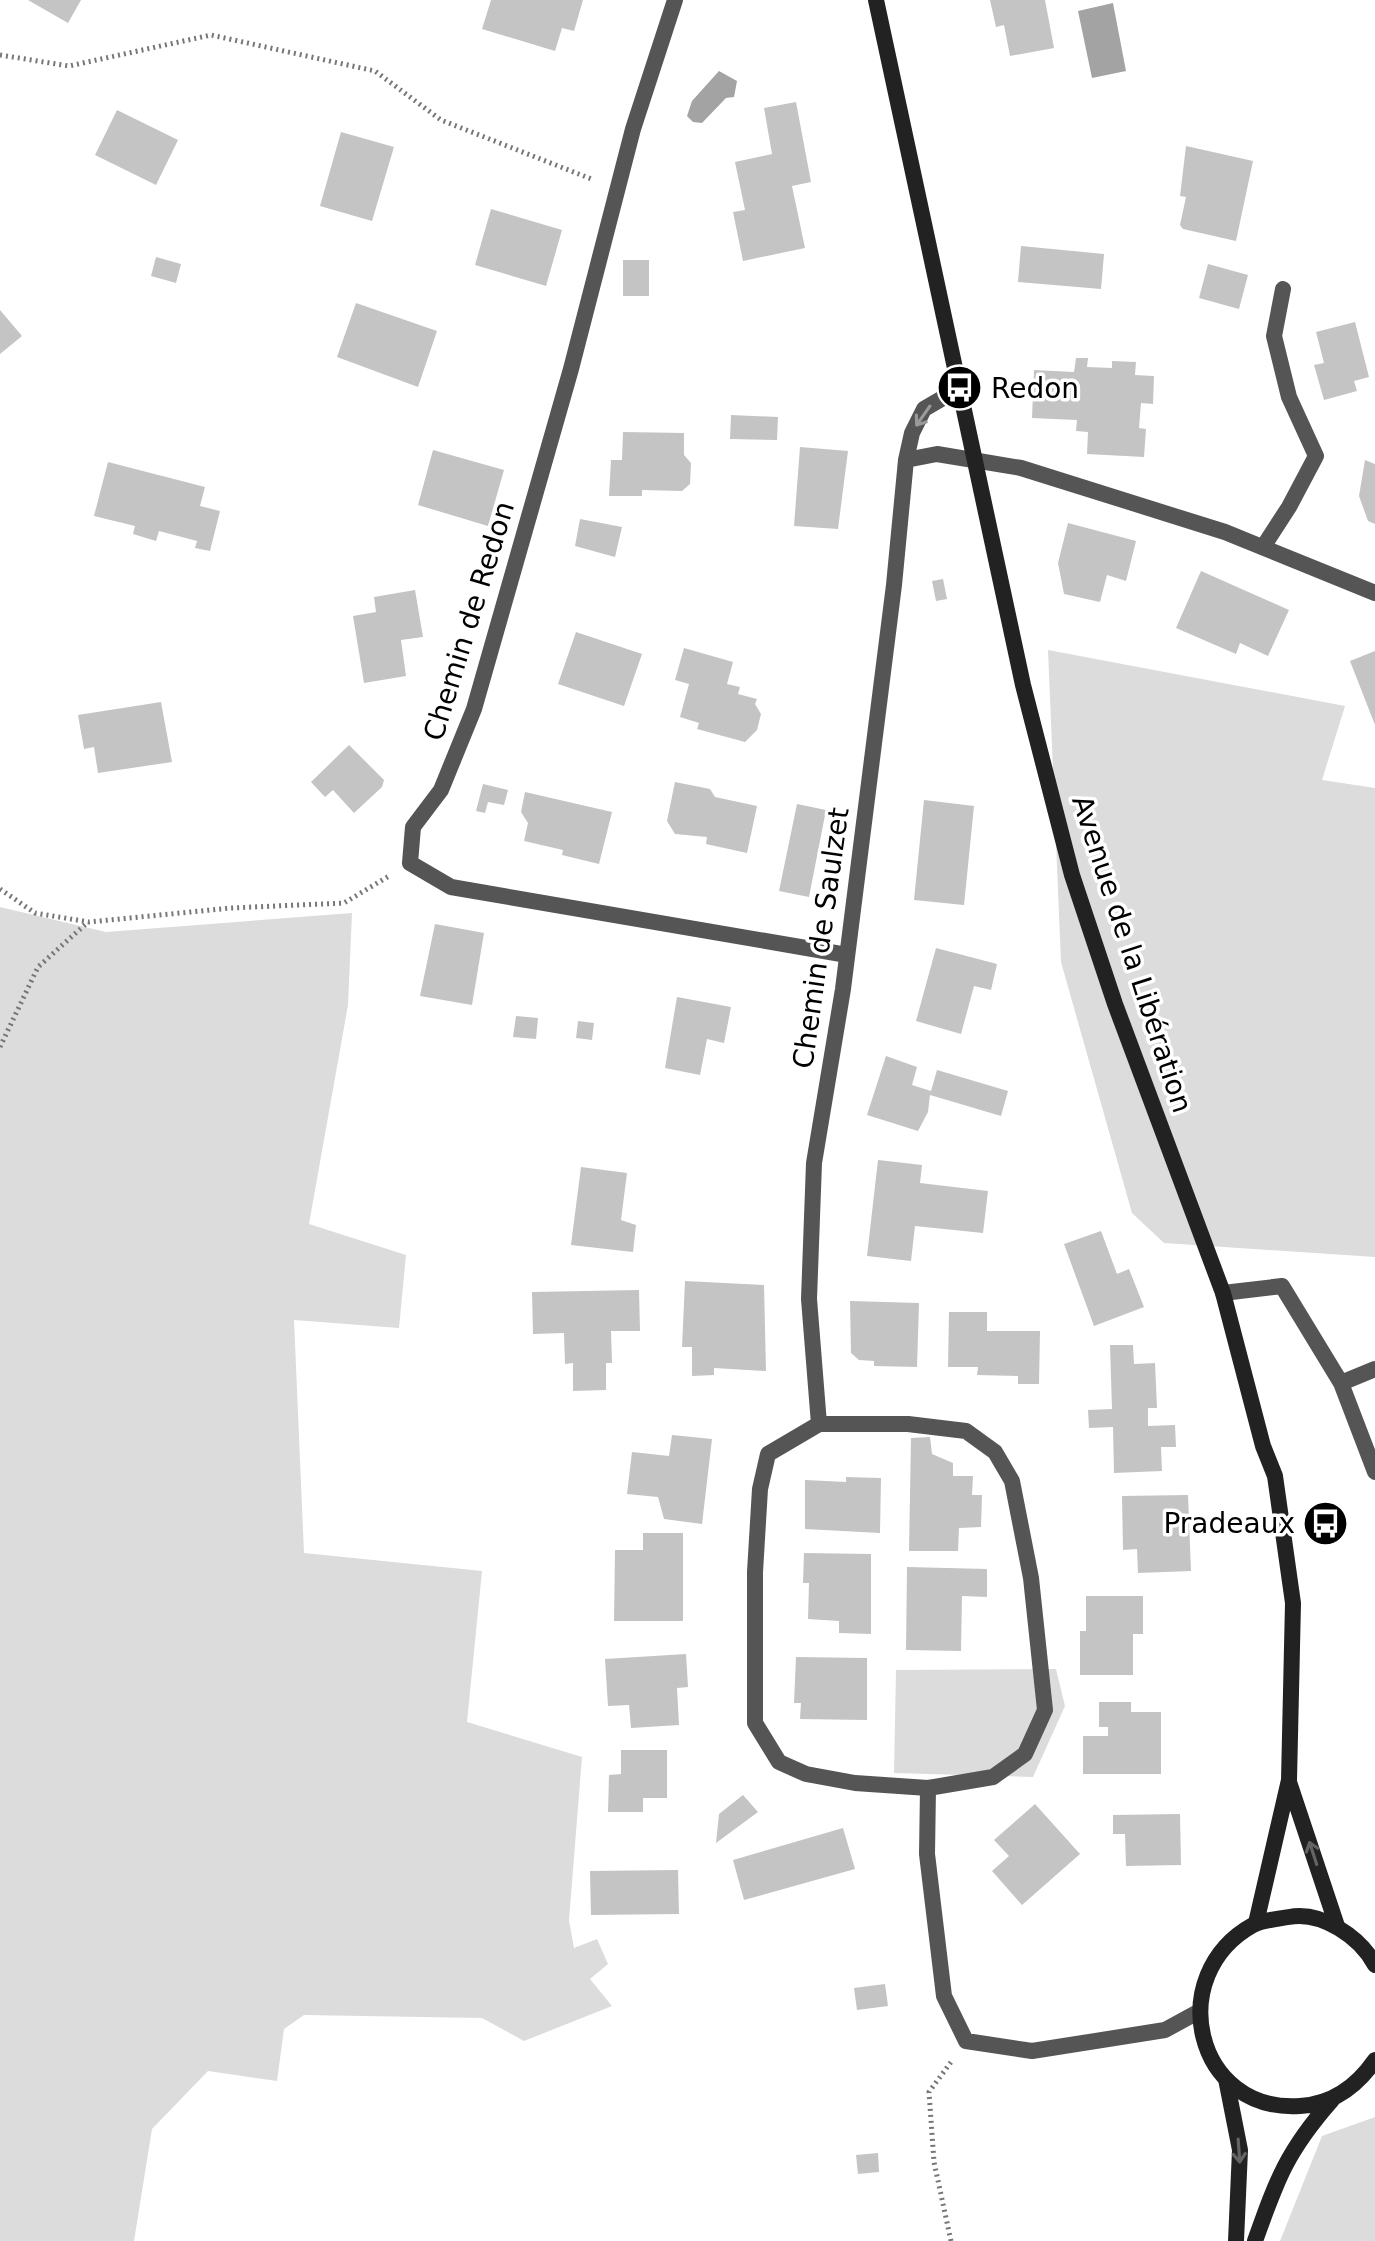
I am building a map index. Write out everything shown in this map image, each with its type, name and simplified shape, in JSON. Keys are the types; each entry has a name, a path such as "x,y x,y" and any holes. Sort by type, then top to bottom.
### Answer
{"main road":[{"name":"Avenue de la Libération","path":"876,0 1023,685 1072,875 1115,1004 1223,1293 1263,1446 1275,1476 1293,1603 1289,1780 1256,1923"},
{"name":"Avenue de la Libération","path":"1289,1780 1337,1926"},
{"path":"1375,1965 1367,1950 1337,1926 1297,1916 1256,1923 1226,1944 1212,1965 1205,1976 1198,2012 1205,2048 1226,2079 1266,2103 1312,2105 1334,2098 1368,2079 1375,2060"},
{"path":"1226,2079 1240,2150 1236,2241"},
{"path":"1255,2241 1279,2171 1303,2133 1334,2098"}],"street":[{"name":"Chemin de Redon","path":"410,863 413,827 441,790 474,709 571,369 617,189 675,0"},
{"path":"1263,547 1316,456 1289,397 1274,336 1283,289"},
{"name":"Chemin de Saulzet","path":"819,1424 809,1299 814,1163 847,955 894,585 906,460 912,433 924,409 960,388"},
{"path":"906,460 937,454 1021,468 1225,532 1375,593"},
{"path":"410,863 451,887 847,955"},
{"path":"1223,1293 1282,1286 1341,1383 1375,1472"},
{"path":"1341,1383 1375,1369"},
{"path":"819,1424 908,1424 966,1431 995,1452 1012,1481 1033,1592 1045,1710 1025,1754 993,1777 928,1788 855,1783 806,1774 779,1762 755,1723 755,1572 760,1489 768,1454 819,1424"},
{"path":"928,1788 927,1854 944,1996 966,2041 1032,2051 1165,2030 1198,2012"}],"path":[{"path":"0,55 69,66 211,35 375,71 441,120 617,189"},
{"path":"0,889 35,913 89,922 231,908 344,903 410,863"},
{"path":"0,1047 38,967 89,922"},
{"path":"951,2241 934,2162 929,2092 966,2041"}],"shaded area":[{"path":"1113,3 1126,71 1092,78 1078,11"},
{"path":"719,71 737,81 734,97 726,98 702,123 693,122 687,116 692,101"},
{"path":"1048,650 1345,706 1322,780 1375,788 1375,1257 1164,1243 1132,1213 1061,962"},
{"path":"0,907 106,932 352,913 348,1005 309,1224 406,1255 399,1328 294,1320 304,1553 482,1571 467,1722 582,1757 569,1920 574,1948 597,1939 608,1964 590,1979 612,2006 524,2041 482,2018 304,2015 284,2029 277,2081 208,2071 152,2129 134,2241 0,2241"},
{"path":"1056,1669 1065,1706 1033,1777 894,1773 896,1670"},
{"path":"1375,2117 1375,2241 1280,2241 1322,2136"}],"building":[{"path":"28,0 81,0 68,23"},
{"path":"491,0 583,0 574,31 562,28 555,51 482,29"},
{"path":"990,0 1045,0 1054,48 1010,56 1004,25 996,27"},
{"path":"796,102 811,182 792,186 805,248 743,261 733,212 745,210 735,162 772,154 764,108"},
{"path":"117,110 178,140 156,185 95,155"},
{"path":"341,132 394,147 372,221 320,206"},
{"path":"1186,146 1253,161 1236,241 1183,229 1180,225 1186,197 1180,196"},
{"path":"491,209 562,230 546,286 475,265"},
{"path":"1021,246 1104,254 1101,289 1018,282"},
{"path":"156,257 181,264 176,283 151,276"},
{"path":"623,260 649,260 649,296 623,296"},
{"path":"1208,264 1248,275 1239,309 1199,298"},
{"path":"356,303 437,331 418,387 337,357"},
{"path":"0,310 22,336 0,354"},
{"path":"1355,322 1369,377 1354,381 1357,391 1324,400 1314,365 1324,363 1316,332"},
{"path":"1076,358 1088,358 1087,367 1112,368 1112,361 1136,362 1135,375 1154,376 1153,404 1141,403 1139,428 1146,429 1144,457 1087,454 1088,432 1076,431 1077,420 1032,418 1034,370 1074,372"},
{"path":"731,415 778,417 777,440 730,439"},
{"path":"623,432 684,433 684,455 691,463 690,484 682,491 642,490 642,496 609,496 611,460 622,460"},
{"path":"800,447 848,451 838,529 794,526"},
{"path":"433,450 504,470 488,526 418,505"},
{"path":"1365,460 1375,464 1375,524 1368,521 1359,496"},
{"path":"108,462 205,487 200,506 220,511 210,551 195,548 197,541 159,531 156,541 133,534 135,526 94,516"},
{"path":"580,519 622,527 615,557 575,546"},
{"path":"1068,523 1136,541 1126,581 1107,575 1100,602 1064,594 1058,563"},
{"path":"1201,571 1289,610 1268,656 1240,643 1236,654 1176,628"},
{"path":"943,579 947,599 936,601 932,581"},
{"path":"415,590 423,637 401,640 406,676 364,683 353,616 376,612 374,597"},
{"path":"576,632 642,654 624,706 558,684"},
{"path":"684,648 733,662 727,684 740,687 738,694 757,699 755,704 761,714 757,730 745,742 697,729 699,723 680,717 689,684 675,680"},
{"path":"1375,651 1375,725 1350,661"},
{"path":"161,702 172,762 98,773 94,747 84,749 78,715"},
{"path":"349,745 384,780 382,787 354,813 333,790 325,797 311,782"},
{"path":"675,782 710,789 715,797 757,806 747,853 706,844 707,837 675,834 667,821"},
{"path":"483,784 508,790 504,805 488,802 485,813 476,811"},
{"path":"525,792 612,812 599,864 562,855 563,850 524,841 528,823 521,812"},
{"path":"924,800 974,806 964,905 914,900"},
{"path":"797,804 826,810 809,897 779,891"},
{"path":"435,924 484,933 472,1005 420,996"},
{"path":"936,948 997,964 991,990 974,986 961,1034 916,1021"},
{"path":"677,997 731,1007 724,1043 707,1039 700,1075 665,1068"},
{"path":"516,1016 538,1018 536,1039 513,1037"},
{"path":"578,1021 594,1023 592,1040 576,1038"},
{"path":"886,1056 917,1067 912,1085 931,1091 937,1070 1008,1091 1001,1116 930,1095 928,1112 918,1131 867,1115"},
{"path":"878,1160 922,1165 920,1183 988,1191 983,1233 915,1226 911,1261 867,1256"},
{"path":"581,1167 627,1173 621,1220 636,1225 633,1252 571,1245"},
{"path":"1101,1231 1117,1274 1129,1269 1144,1307 1094,1326 1064,1244"},
{"path":"685,1281 764,1285 766,1371 714,1368 714,1375 692,1376 692,1347 682,1347"},
{"path":"639,1290 640,1331 611,1331 612,1363 606,1363 606,1390 573,1391 573,1363 565,1364 564,1333 533,1334 532,1292"},
{"path":"850,1301 919,1303 917,1367 874,1366 874,1361 859,1360 851,1353"},
{"path":"949,1312 987,1312 987,1331 1040,1331 1039,1384 1018,1384 1018,1376 977,1375 978,1367 948,1367"},
{"path":"1110,1345 1133,1345 1134,1364 1155,1363 1157,1408 1148,1408 1148,1426 1175,1425 1176,1447 1161,1447 1162,1471 1114,1473 1113,1427 1089,1428 1088,1410 1112,1409"},
{"path":"672,1435 712,1439 702,1524 664,1519 658,1497 627,1494 632,1452 669,1456"},
{"path":"930,1437 932,1454 953,1463 953,1476 973,1476 972,1495 982,1495 981,1527 959,1528 958,1551 909,1551 911,1438"},
{"path":"846,1477 881,1478 880,1533 805,1529 805,1480 846,1482"},
{"path":"1188,1495 1191,1571 1138,1573 1137,1549 1123,1550 1122,1496"},
{"path":"643,1533 683,1533 683,1621 614,1621 615,1550 643,1550"},
{"path":"804,1553 871,1554 871,1634 839,1633 839,1621 808,1619 809,1583 803,1583"},
{"path":"907,1567 987,1569 987,1597 962,1596 961,1651 906,1650"},
{"path":"1086,1596 1143,1596 1143,1634 1133,1634 1133,1675 1080,1675 1080,1631 1086,1631"},
{"path":"686,1654 688,1687 677,1688 679,1725 631,1728 629,1705 608,1706 605,1659"},
{"path":"796,1657 867,1658 867,1720 800,1719 801,1703 794,1703"},
{"path":"1099,1702 1131,1702 1131,1712 1161,1712 1161,1774 1083,1774 1083,1736 1108,1736 1108,1727 1099,1727"},
{"path":"621,1750 667,1750 667,1798 643,1798 643,1812 608,1812 609,1775 621,1774"},
{"path":"743,1795 758,1812 716,1843 719,1814"},
{"path":"1035,1804 1080,1854 1022,1905 992,1871 1009,1856 994,1840"},
{"path":"1180,1814 1181,1865 1126,1866 1125,1834 1113,1834 1113,1815"},
{"path":"843,1828 855,1869 744,1900 733,1860"},
{"path":"678,1870 679,1914 591,1915 590,1871"},
{"path":"885,1984 888,2006 857,2010 854,1988"},
{"path":"878,2153 879,2172 858,2174 856,2155"}],"place":[{"name":"Redon","path":"960,388"},
{"name":"Pradeaux","path":"1326,1523"}]}
